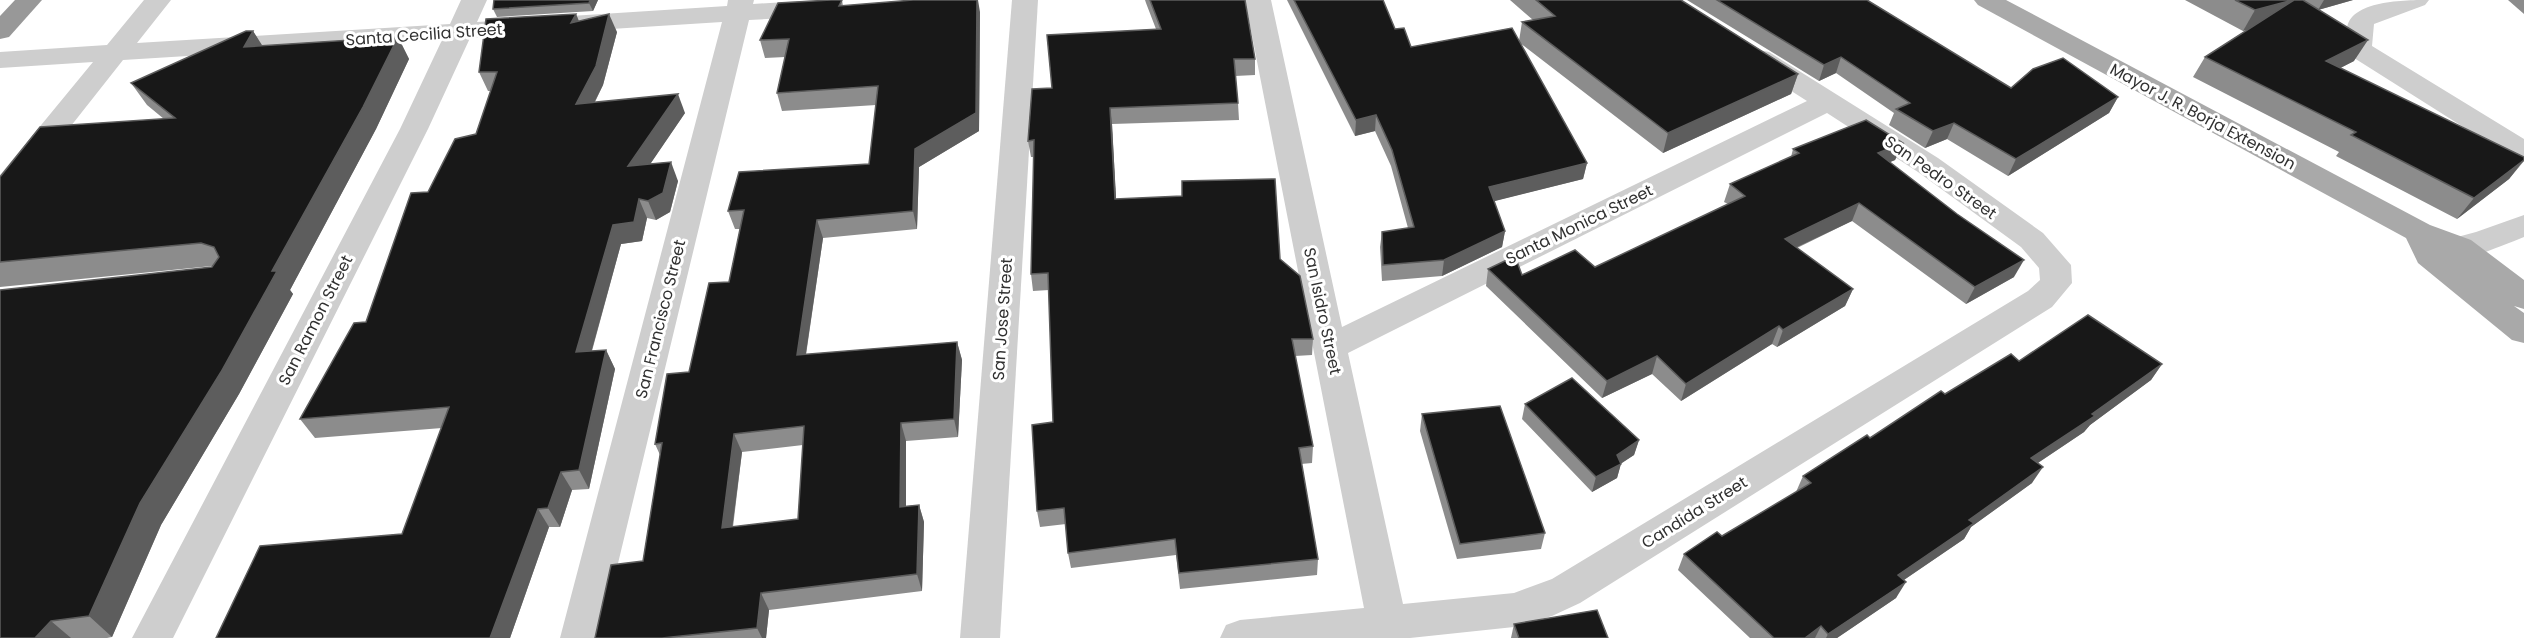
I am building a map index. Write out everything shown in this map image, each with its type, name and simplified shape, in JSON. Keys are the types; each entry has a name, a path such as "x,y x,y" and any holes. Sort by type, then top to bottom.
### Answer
{"highway":[{"path":"0,31 29,0"}],"main road":[{"name":"Mayor J. R. Borja Extension","path":"1987,0 2424,244 2524,331"},
{"name":"Mayor J. R. Borja Extension","path":"2424,244 2460,248 2524,297"}],"street":[{"path":"0,195 158,0"},
{"name":"San Ramon Street","path":"152,638 414,129 456,32 474,0"},
{"name":"San Jose Street","path":"980,638 1025,0"},
{"name":"San Isidro Street","path":"1258,0 1387,623"},
{"path":"2279,0 2524,152"},
{"path":"2359,49 2360,25 2366,18 2416,0"},
{"name":"Santa Cecilia Street","path":"0,60 456,32 739,7 840,6"},
{"name":"San Francisco Street","path":"580,638 739,7"},
{"name":"San Pedro Street","path":"1737,44 1928,165 2032,240"},
{"name":"Santa Monica Street","path":"1330,347 1827,102"},
{"path":"2460,248 2524,225"},
{"name":"Candida Street","path":"1240,638 1514,610 1538,604 1566,591 2040,299 2056,283 2055,265 2032,240"}],"building":[{"path":"494,0 590,0 589,3 493,9"},
{"path":"842,0 839,6 913,0 977,0 976,113 915,149 913,211 817,220 797,355 957,342 954,419 901,423 900,507 919,505 917,574 761,593 757,628 662,638 595,638 611,565 643,561 662,443 655,444 667,374 689,372 709,283 729,282 744,210 728,211 739,172 869,164 878,86 777,93 789,39 760,40 778,3","holes":["804,426 798,519 722,528 734,434"]},
{"path":"1150,0 1245,0 1255,59 1234,59 1238,103 1110,108 1115,199 1182,196 1182,181 1275,179 1280,259 1300,276 1313,339 1292,339 1313,446 1299,448 1318,559 1179,573 1175,539 1068,553 1064,508 1037,511 1032,425 1053,422 1048,273 1031,274 1034,140 1028,141 1032,89 1052,88 1047,35 1161,29"},
{"path":"1294,0 1383,0 1395,29 1404,28 1411,47 1512,28 1587,163 1489,187 1505,231 1444,260 1383,265 1382,232 1414,227 1392,150 1376,115 1356,120"},
{"path":"1536,0 1681,0 1798,74 1668,133 1522,22 1555,16"},
{"path":"1717,0 1867,0 2011,88 2033,69 2063,58 2118,97 2016,159 1954,123 1933,131 1896,109 1910,103 1841,57 1824,65"},
{"path":"2235,0 2293,0 2255,10"},
{"path":"2294,0 2303,0 2368,40 2326,61 2524,157 2524,160 2474,198 2351,135 2356,132 2205,57"},
{"path":"576,14 571,23 609,14 596,66 576,104 678,94 628,166 671,162 663,193 648,201 639,199 634,222 613,225 576,352 606,350 579,470 561,472 548,508 538,509 490,638 216,638 260,546 402,534 449,407 300,419 354,323 366,322 411,193 428,192 455,139 476,134 497,72 479,72 486,19"},
{"path":"246,31 253,31 244,47 398,37 363,107 272,271 277,271 221,372 140,503 89,616 51,621 35,638 0,638 0,290 212,267 219,257 214,247 201,243 0,262 0,177 40,127 175,118 131,83"},
{"path":"1866,120 1903,143 1878,153 1957,214 2024,260 1975,287 1859,203 1785,239 1853,289 1783,330 1779,326 1686,384 1657,356 1607,381 1488,269 1515,256 1522,275 1575,250 1595,267 1745,196 1730,184 1799,153 1793,149"},
{"path":"2088,315 2162,364 2092,414 2095,416 2031,458 2043,467 1969,520 1974,523 1898,575 1906,582 1828,634 1821,626 1805,638 1774,638 1684,554 1717,532 1722,536 1811,483 1803,476 1867,435 1870,438 1941,391 1945,394 2011,354 2019,361"},
{"path":"1572,378 1639,440 1617,455 1621,464 1596,477 1525,404"},
{"path":"1500,406 1545,533 1460,544 1422,414"},
{"path":"1597,610 1608,638 1519,638 1514,624"}]}
